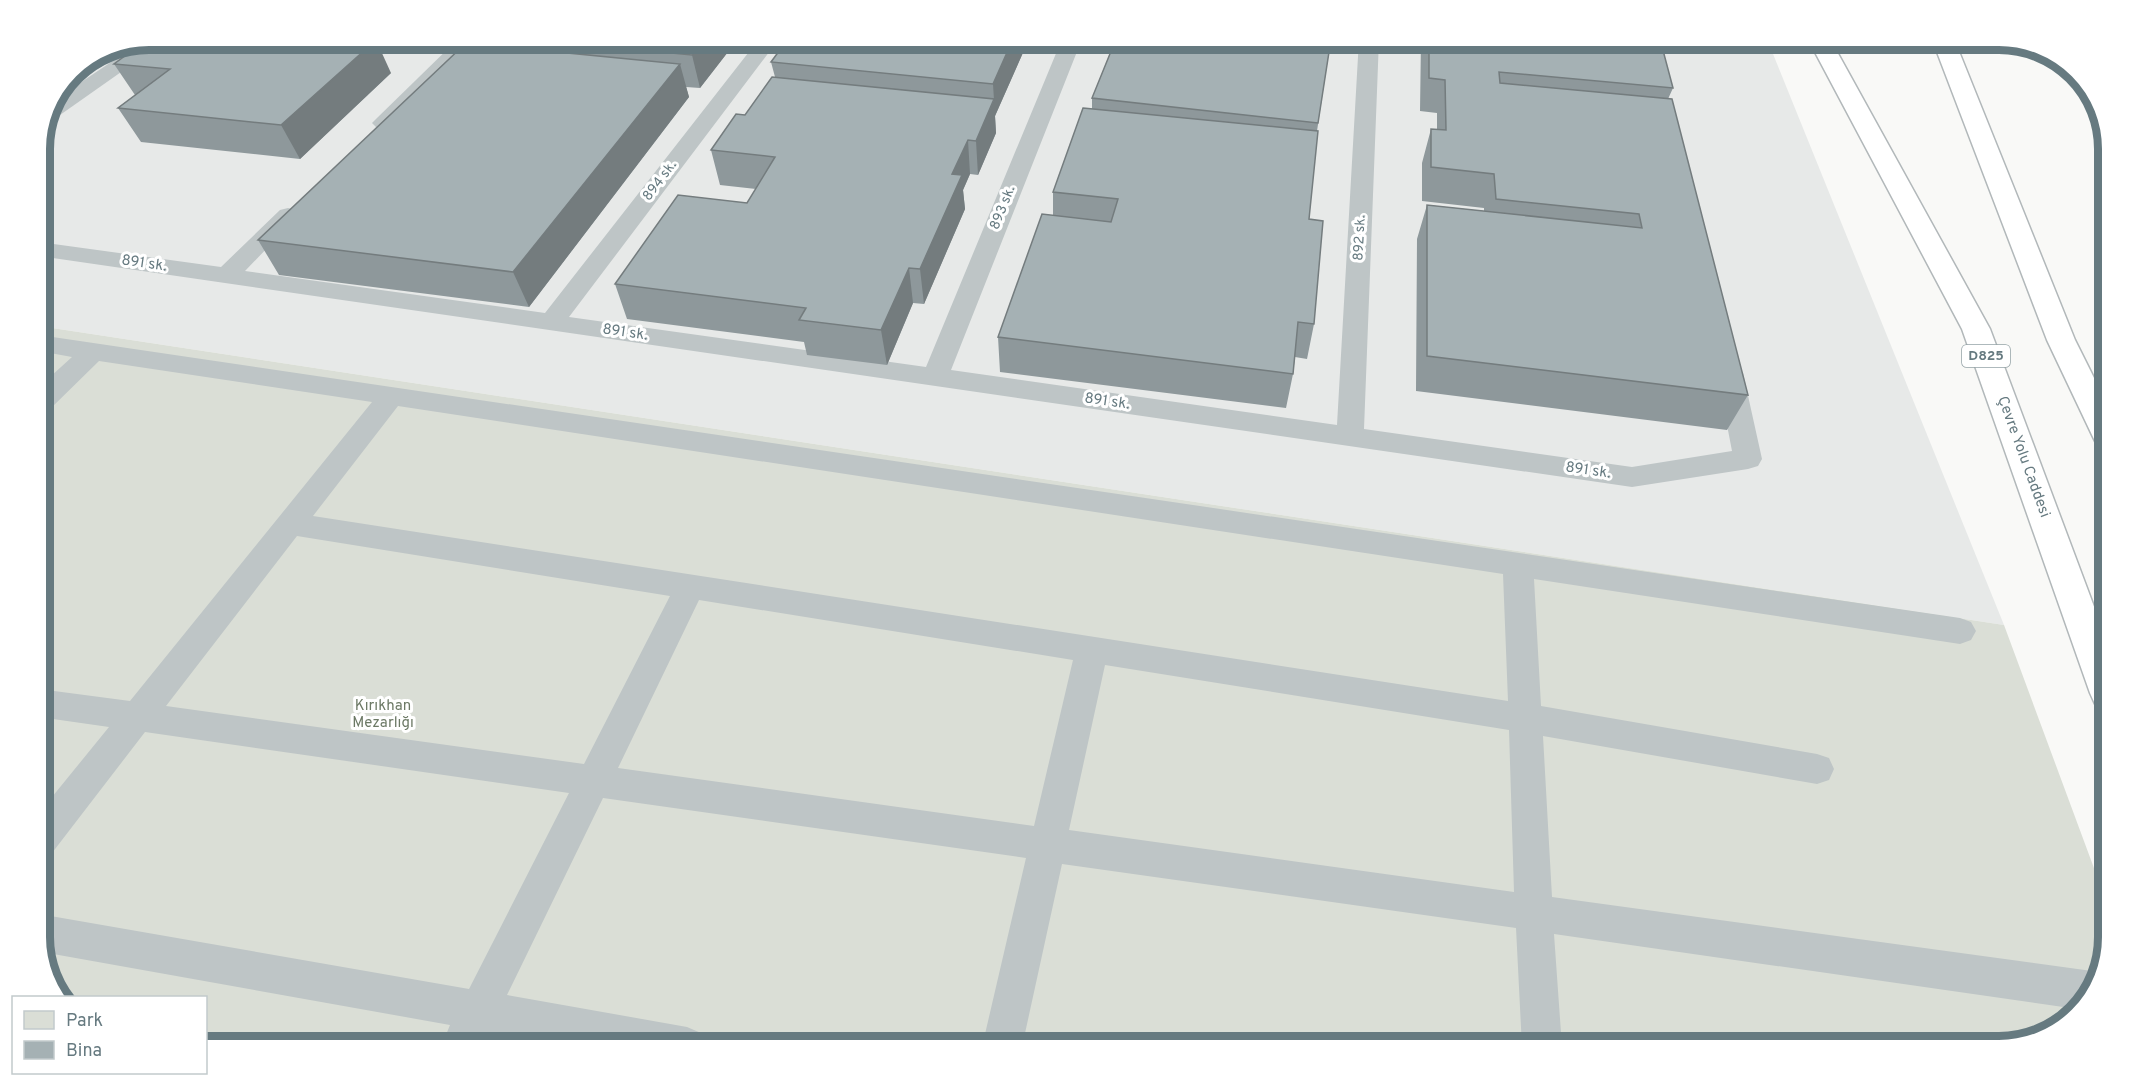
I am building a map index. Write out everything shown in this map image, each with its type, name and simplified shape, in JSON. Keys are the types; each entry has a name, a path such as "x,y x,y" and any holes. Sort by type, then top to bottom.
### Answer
{"highway":[{"name":"Çevre Yolu Caddesi","path":"1825,50 1976,329 2098,664"},
{"path":"1947,50 2061,340 2097,415"}],"lane":[{"path":"59,107 142,50"},
{"path":"368,137 458,50"},
{"name":"894 sk.","path":"552,322 760,50"},
{"name":"893 sk.","path":"935,377 1068,50"},
{"name":"892 sk.","path":"1350,436 1368,50"},
{"path":"226,275 302,202"},
{"name":"891 sk.","path":"50,251 1632,477 1748,459 1726,355"},
{"path":"50,344 1960,631"},
{"path":"50,393 94,351"},
{"path":"50,827 392,395"},
{"path":"291,524 1525,718 1817,769"},
{"path":"1518,564 1541,1036"},
{"path":"467,1036 691,586"},
{"path":"1005,1036 1092,650"},
{"path":"50,705 2083,990"},
{"path":"50,935 625,1036"}],"shaded area":[{"path":"135,50 1771,50 2004,625 50,328 50,142 53,123 70,88 83,74 116,55"}],"green space":[{"name":"Kırıkhan Mezarlığı","path":"50,328 2004,625 2098,879 2096,957 2081,993 2064,1012 2048,1023 2037,1029 2012,1036 207,1036 207,996 68,996 51,957"}],"building":[{"path":"135,50 365,50 281,125 118,108 170,69 114,64"},
{"path":"459,50 537,50 680,64 513,272 258,240"},
{"path":"640,50 696,50 692,55"},
{"path":"780,50 1008,50 993,84 771,62"},
{"path":"1112,50 1329,50 1318,123 1092,98"},
{"path":"1429,50 1663,50 1673,88 1499,72 1500,83 1672,99 1748,395 1427,356 1427,205 1642,228 1639,214 1496,199 1494,174 1431,167 1431,129 1446,130 1445,80 1429,78"},
{"path":"772,77 994,99 976,141 968,140 952,174 962,175 920,269 909,268 881,330 799,320 806,308 615,284 678,195 747,203 775,157 711,150 736,114 745,115"},
{"path":"1083,108 1318,131 1309,219 1323,221 1314,324 1298,322 1293,374 998,337 1042,214 1111,222 1118,199 1053,192"}]}
